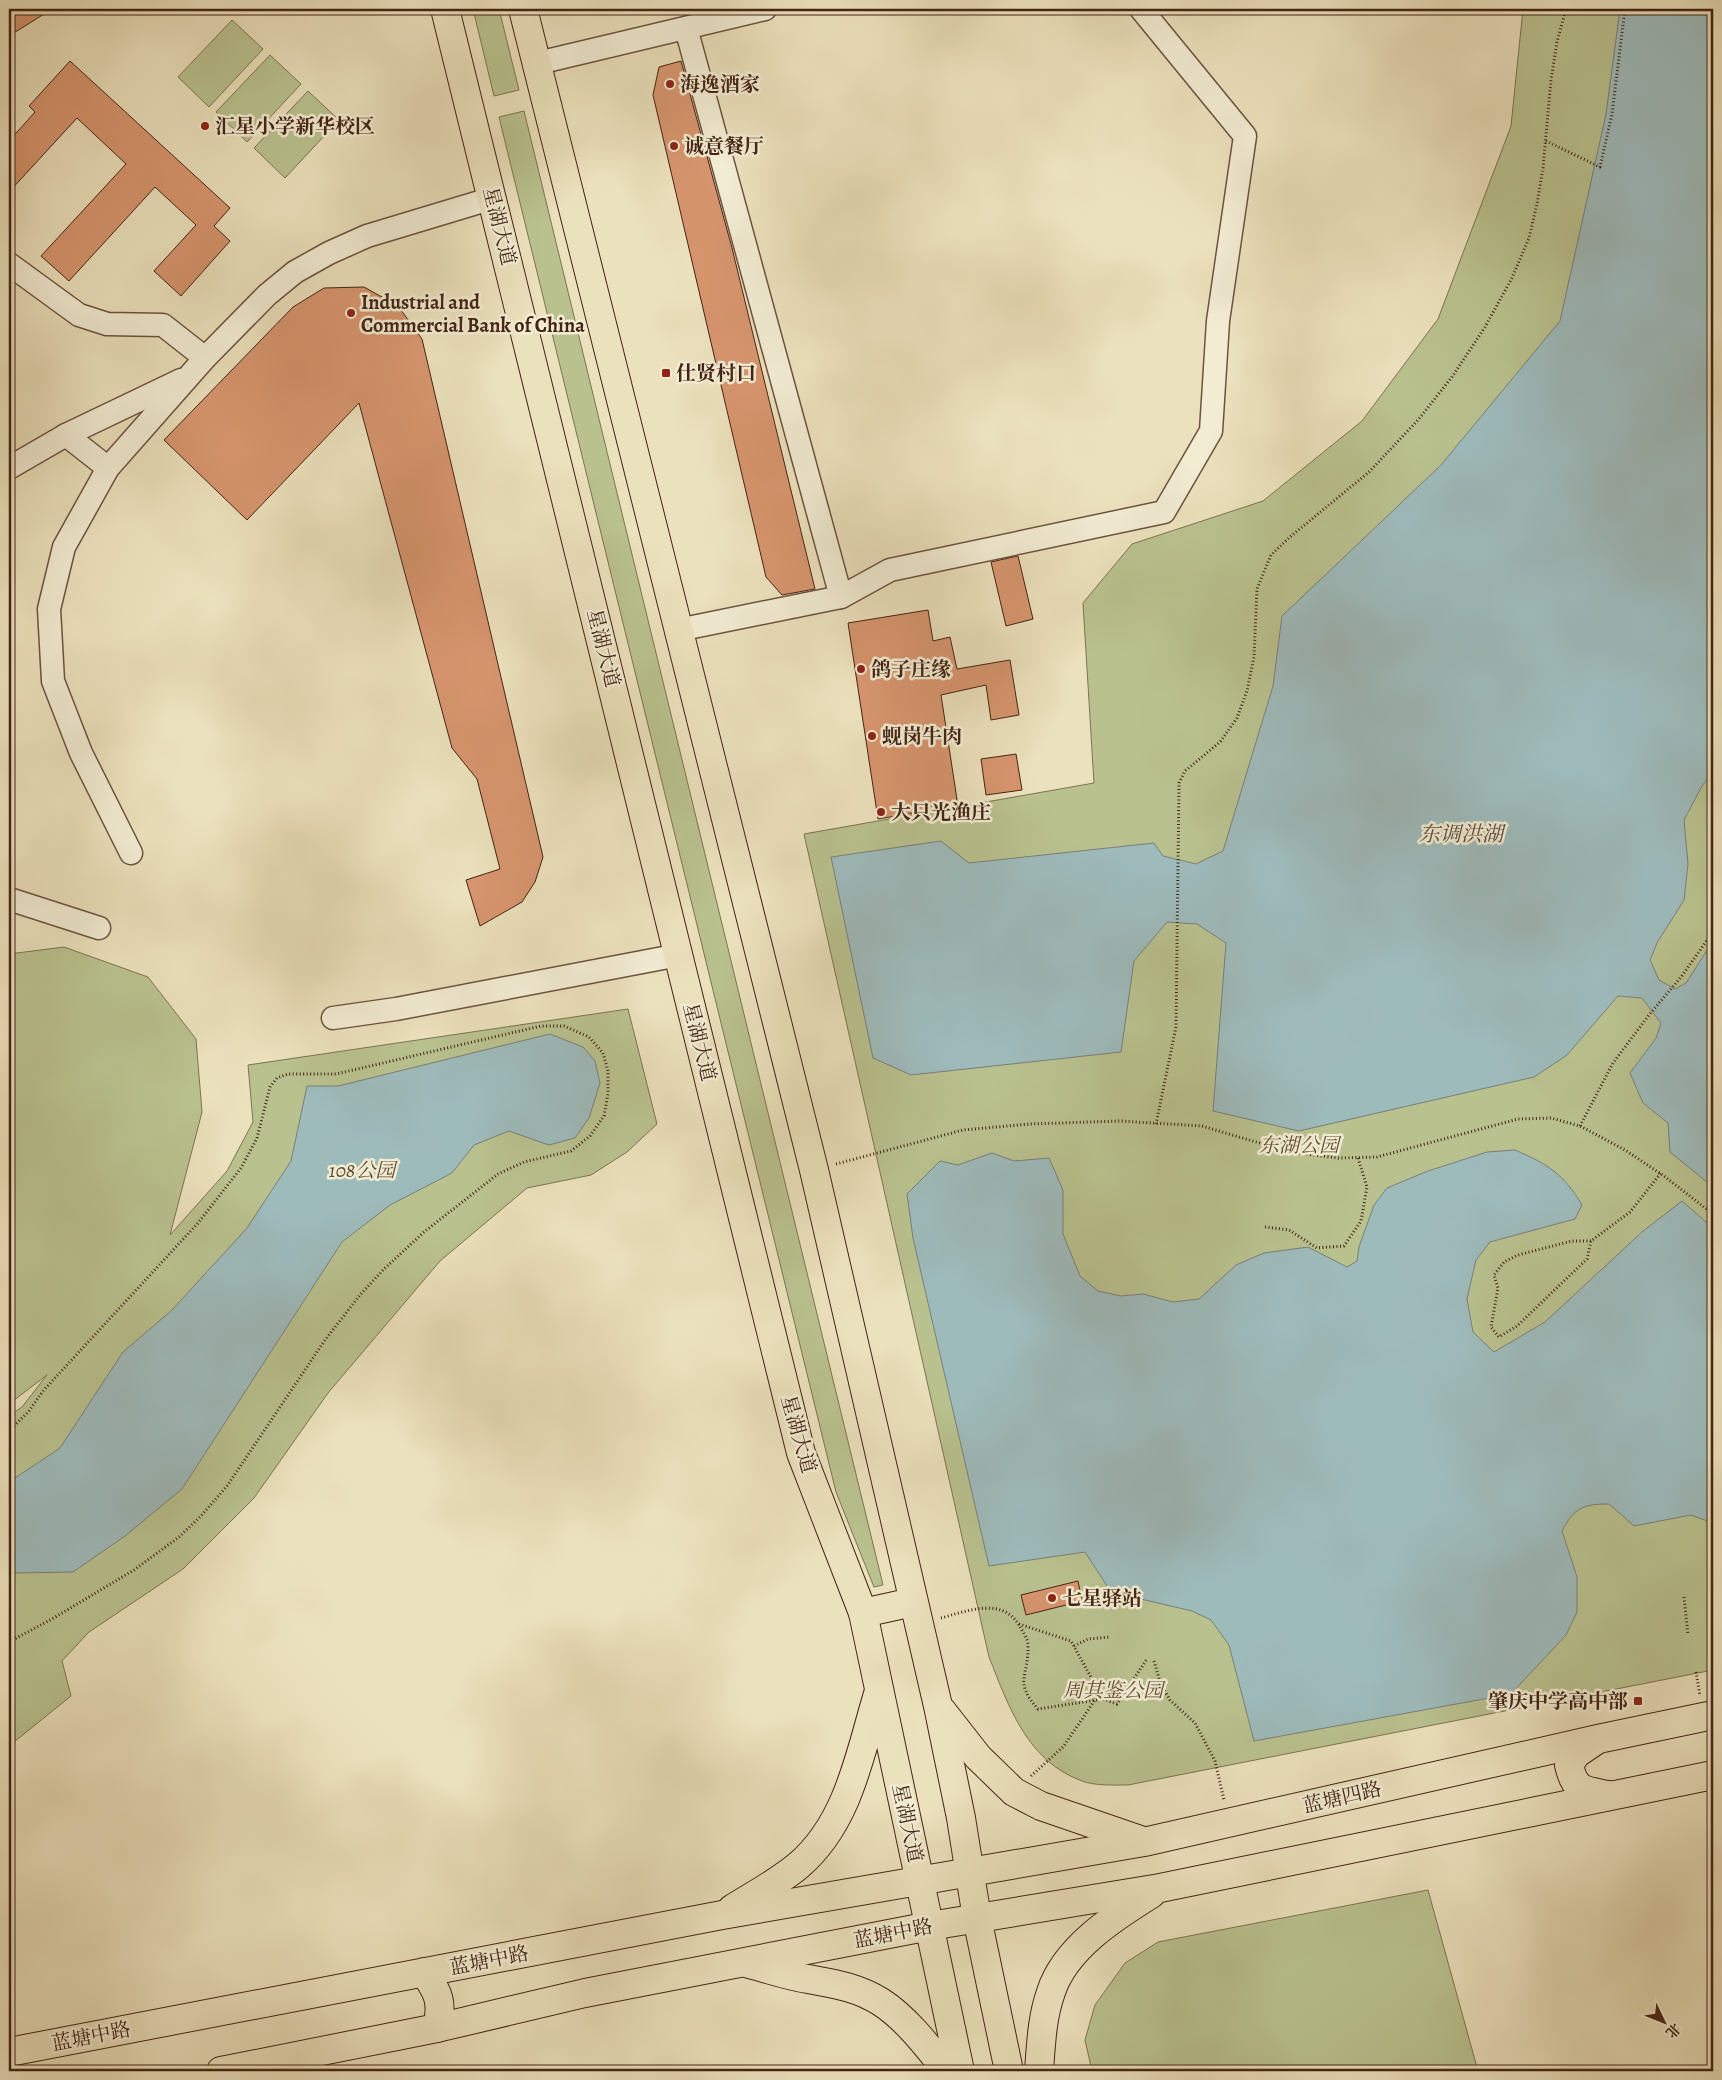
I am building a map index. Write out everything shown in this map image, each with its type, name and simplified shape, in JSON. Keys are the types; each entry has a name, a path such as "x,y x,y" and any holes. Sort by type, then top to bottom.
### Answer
{"main road":[{"name":"星湖大道","path":"445,9 802,1453 863,1613 960,2071"},
{"path":"524,9 538,63 550,122 814,1170 938,1706 961,1818 977,1918 1010,2071"},
{"path":"863,1613 916,1613"},
{"path":"722,1915 798,1865 817,1845 833,1823 841,1810 853,1780 879,1690"},
{"path":"938,1706 978,1757 1014,1792 1040,1806 1144,1842"},
{"name":"蓝塘四路","path":"969,1873 1144,1842 1598,1739 1713,1716"},
{"path":"1598,1739 1576,1754 1569,1765 1572,1780 1580,1789 1610,1796"},
{"path":"977,1918 1160,1888 1713,1775"},
{"name":"蓝塘中路","path":"9,2052 722,1915 969,1873"},
{"path":"1039,2071 1044,2016 1051,1990 1063,1969 1084,1943 1112,1919 1160,1888"},
{"name":"蓝塘中路","path":"221,2071 437,2028 586,1993 977,1918"},
{"path":"743,1962 808,1979 836,1983 862,1992 875,1999 905,2023 947,2071"},
{"path":"424,1972 437,1990 441,2010 437,2028"}],"street":[{"path":"538,63 765,9"},
{"path":"678,630 841,597 890,570 1164,512 1211,431 1218,321 1245,136 1142,9"},
{"path":"686,28 841,597"},
{"path":"131,853 81,752 53,681 49,609 64,546 108,468 200,364 267,294 295,272 329,253 367,236 493,198"},
{"path":"9,264 79,315 107,324 163,325 200,364"},
{"path":"9,468 66,435 178,382 200,364"},
{"path":"66,435 108,468"},
{"path":"9,899 98,928"},
{"path":"333,1018 396,1009 679,955"}],"path":[{"path":"1156,1124 1176,1027 1178,783 1185,770 1220,742 1237,718 1247,691 1254,657 1257,589 1271,555 1369,472 1430,406 1486,328 1512,278 1529,238 1543,168 1551,80 1557,42 1566,9"},
{"path":"1546,141 1600,167 1612,114 1625,9"},
{"path":"1580,1126 1613,1063 1649,1015 1681,977 1713,932"},
{"path":"9,1431 28,1411 43,1391 198,1223 241,1168 257,1138 270,1087 277,1078 288,1074 336,1074 541,1026 564,1026 589,1037 603,1054 608,1071 608,1094 604,1116 590,1136 571,1151 524,1162 498,1174 424,1232 384,1269 360,1295 325,1340 227,1486 201,1516 179,1537 134,1570 52,1619 9,1640"},
{"path":"814,1170 963,1130 1030,1124 1120,1121 1202,1126 1290,1152 1358,1158 1377,1157 1518,1119 1551,1118 1580,1126 1625,1150 1661,1173 1713,1214"},
{"path":"1265,1227 1289,1230 1317,1248 1344,1246 1361,1221 1368,1187 1358,1158"},
{"path":"1591,1241 1587,1259 1517,1326 1499,1337 1491,1327 1498,1288 1494,1276 1504,1262 1572,1240 1591,1241 1630,1212 1661,1173"},
{"path":"1684,1597 1688,1635"},
{"path":"916,1613 990,1607 1008,1613 1019,1624 1028,1643 1023,1686 1028,1698 1038,1710 1103,1699 1117,1704 1147,1659"},
{"path":"1019,1624 1071,1641 1103,1699"},
{"path":"1074,1646 1088,1640 1110,1637"},
{"path":"1154,1661 1161,1685 1170,1700 1195,1723 1215,1761 1228,1823"},
{"path":"1014,1792 1063,1747 1095,1700"}],"green space":[{"path":"473,9 499,9 519,90 494,96"},
{"name":"东湖公园","path":"1523,9 1713,9 1713,1670 1128,1785 1087,1783 1063,1772 1047,1760 1034,1746 1022,1730 1013,1713 989,1657 804,834 1094,783 1083,603 1132,544 1263,501 1362,421 1438,319 1511,126"},
{"path":"232,20 263,49 209,107 178,77"},
{"path":"270,55 301,84 247,142 216,112"},
{"path":"308,91 339,120 285,178 254,148"},
{"path":"524,111 883,1585 874,1587 836,1492 499,117"},
{"name":"108公园","path":"64,947 148,977 196,1039 202,1112 170,1235 227,1171 253,1122 248,1065 628,1009 657,1124 627,1152 591,1175 527,1188 440,1261 328,1393 254,1498 183,1569 89,1632 62,1661 71,1696 9,1746 9,1416 22,1407 47,1375 9,1404 9,954"},
{"path":"1428,1890 1478,2071 1092,2071 1085,2040 1095,2005 1125,1963 1158,1942"}],"water":[{"name":"东调洪湖","path":"1620,9 1713,9 1713,772 1702,786 1684,820 1688,864 1684,900 1657,943 1650,960 1659,980 1675,989 1686,983 1713,941 1713,1187 1670,1152 1668,1123 1643,1103 1630,1073 1656,1038 1661,1023 1642,998 1618,996 1567,1055 1534,1077 1299,1131 1213,1111 1226,943 1197,924 1167,922 1134,961 1121,1052 911,1075 873,1058 831,857 941,841 969,863 1154,843 1163,856 1196,864 1223,851 1273,686 1282,616 1441,465 1560,321 1606,114"},
{"path":"550,1034 583,1047 595,1061 600,1083 589,1118 575,1138 549,1145 509,1131 474,1145 452,1173 390,1205 342,1242 182,1489 125,1536 73,1572 15,1573 9,1580 9,1482 60,1448 123,1352 172,1310 247,1228 291,1161 307,1086 338,1086"},
{"path":"1515,1150 1554,1171 1568,1185 1582,1205 1575,1219 1490,1242 1476,1260 1467,1299 1473,1332 1494,1352 1545,1322 1643,1231 1682,1201 1713,1228 1713,1523 1691,1515 1634,1526 1609,1504 1586,1506 1575,1512 1562,1531 1577,1577 1577,1612 1566,1635 1511,1694 1254,1741 1229,1645 1211,1620 1192,1611 1111,1592 1085,1552 989,1566 913,1238 907,1194 940,1161 958,1165 992,1153 1014,1161 1049,1158 1063,1190 1063,1234 1080,1276 1098,1291 1121,1296 1143,1294 1173,1302 1199,1299 1236,1265 1264,1253 1308,1247 1347,1267 1357,1261 1359,1247 1374,1205 1387,1188 1428,1171 1487,1152"}],"building":[{"path":"9,9 52,9 9,36"},
{"path":"70,61 230,208 214,226 230,241 181,296 154,271 196,225 155,187 69,281 41,256 126,164 77,118 9,192 9,141 35,112 29,106"},
{"path":"681,61 732,248 815,589 782,595 766,577 653,95 659,67"},
{"path":"364,287 398,306 422,339 543,857 535,882 522,902 480,926 466,880 500,869 477,779 452,748 359,403 247,520 164,440 293,307 324,288"},
{"path":"1018,556 1033,619 1006,626 991,562"},
{"path":"928,610 933,641 950,637 957,669 1010,660 1019,715 991,720 986,685 941,695 958,806 878,819 848,623"},
{"path":"1016,754 1022,790 986,795 981,759"},
{"name":"七星驿站","path":"1078,1581 1082,1601 1026,1615 1021,1595"}],"place":[{"name":"海逸酒家","path":"670,84"},
{"name":"汇星小学新华校区","path":"205,126"},
{"name":"诚意餐厅","path":"674,146"},
{"name":"Industrial and Commercial Bank of China","path":"351,313"},
{"name":"仕贤村口","path":"666,373"},
{"name":"鸽子庄缘","path":"861,669"},
{"name":"蚬岗牛肉","path":"872,736"},
{"name":"大只光渔庄","path":"881,812"},
{"name":"七星驿站","path":"1052,1598"},
{"name":"肇庆中学高中部","path":"1638,1701"}],"park label":[{"name":"周其鉴公园","path":"1113,1690"}]}
